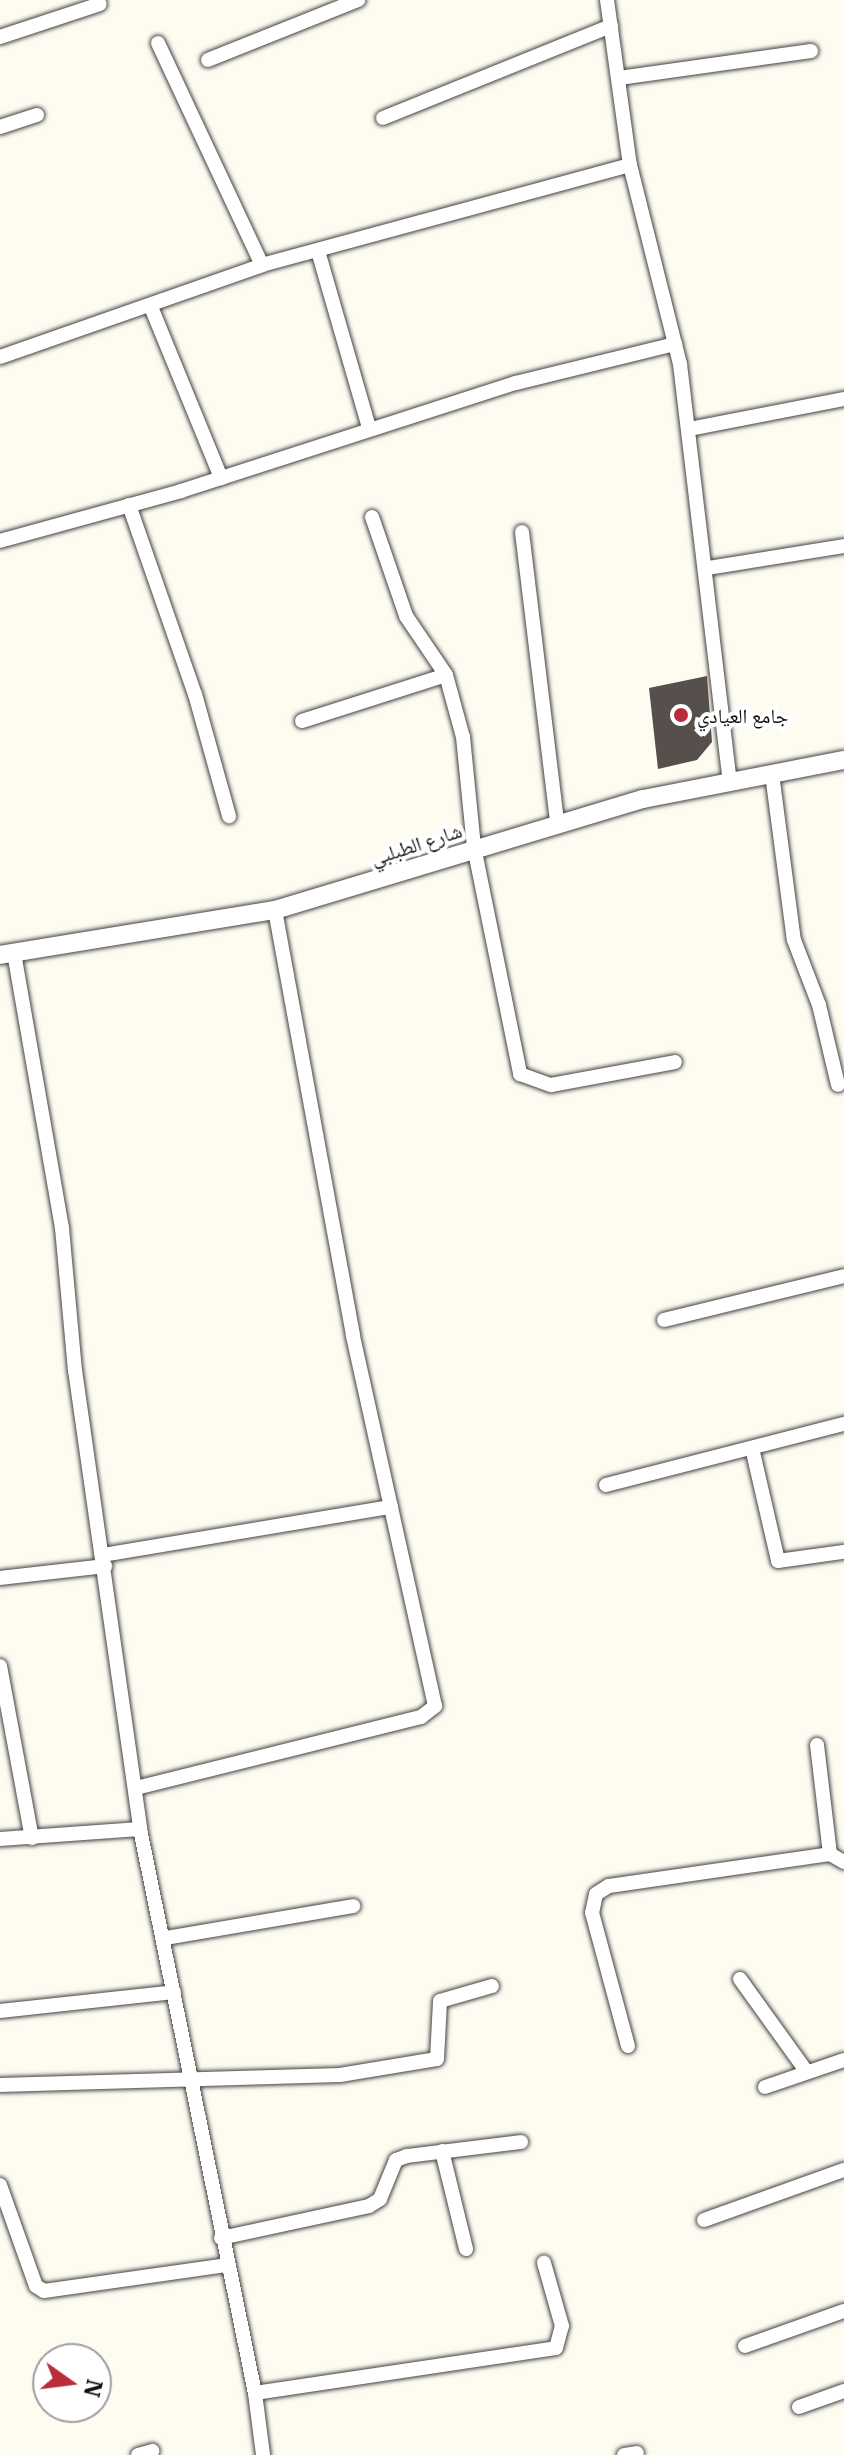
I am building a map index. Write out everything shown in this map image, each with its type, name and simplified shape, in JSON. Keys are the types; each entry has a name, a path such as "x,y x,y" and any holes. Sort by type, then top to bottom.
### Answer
{"street":[{"path":"208,60 358,0"},
{"path":"607,0 630,165 675,344 689,429 708,568 730,782"},
{"path":"0,37 100,4"},
{"path":"383,118 611,26"},
{"path":"158,43 262,265"},
{"path":"619,78 811,51"},
{"path":"0,127 37,115"},
{"path":"0,357 151,307 262,265 630,165"},
{"path":"318,251 369,428"},
{"path":"151,307 221,478"},
{"path":"0,541 221,478 516,383 675,344"},
{"path":"689,429 844,399"},
{"path":"129,505 195,694 229,816"},
{"path":"372,517 406,616 446,675 463,737 474,847 520,1074 551,1085 675,1062"},
{"path":"522,532 557,823"},
{"path":"708,568 844,546"},
{"path":"302,721 446,675"},
{"name":"شارع الطبلبي","path":"7,954 275,910 557,823 730,782 844,760"},
{"path":"772,774 794,940 819,1005 838,1085"},
{"path":"136,1788 430,1714 435,1699 391,1507 275,910"},
{"path":"7,954 62,1228 75,1370 140,1829 166,1938 189,2080 255,2393 263,2455"},
{"path":"664,1320 844,1276"},
{"path":"606,1485 844,1424"},
{"path":"752,1448 778,1561 843,1552"},
{"path":"0,1578 391,1507"},
{"path":"0,1666 32,1838"},
{"path":"817,1745 830,1854"},
{"path":"0,1839 140,1829"},
{"path":"628,2046 592,1913 596,1894 609,1886 830,1854 844,1862"},
{"path":"166,1938 353,1906"},
{"path":"740,1979 806,2071"},
{"path":"0,2085 340,2075 437,2059 440,2001 492,1986"},
{"path":"0,2011 174,1992"},
{"path":"765,2087 844,2060"},
{"path":"221,2238 369,2206 380,2199 396,2160 521,2142"},
{"path":"442,2151 466,2249"},
{"path":"704,2220 844,2170"},
{"path":"0,2185 36,2286 44,2291 226,2265"},
{"path":"255,2393 556,2348 562,2326 544,2263"},
{"path":"745,2346 844,2311"},
{"path":"799,2407 844,2391"}],"building":[{"name":"جامع العيادي","path":"707,676 712,742 697,760 658,769 649,688"}],"place":[{"name":"جامع العيادي","path":"681,715"}]}
